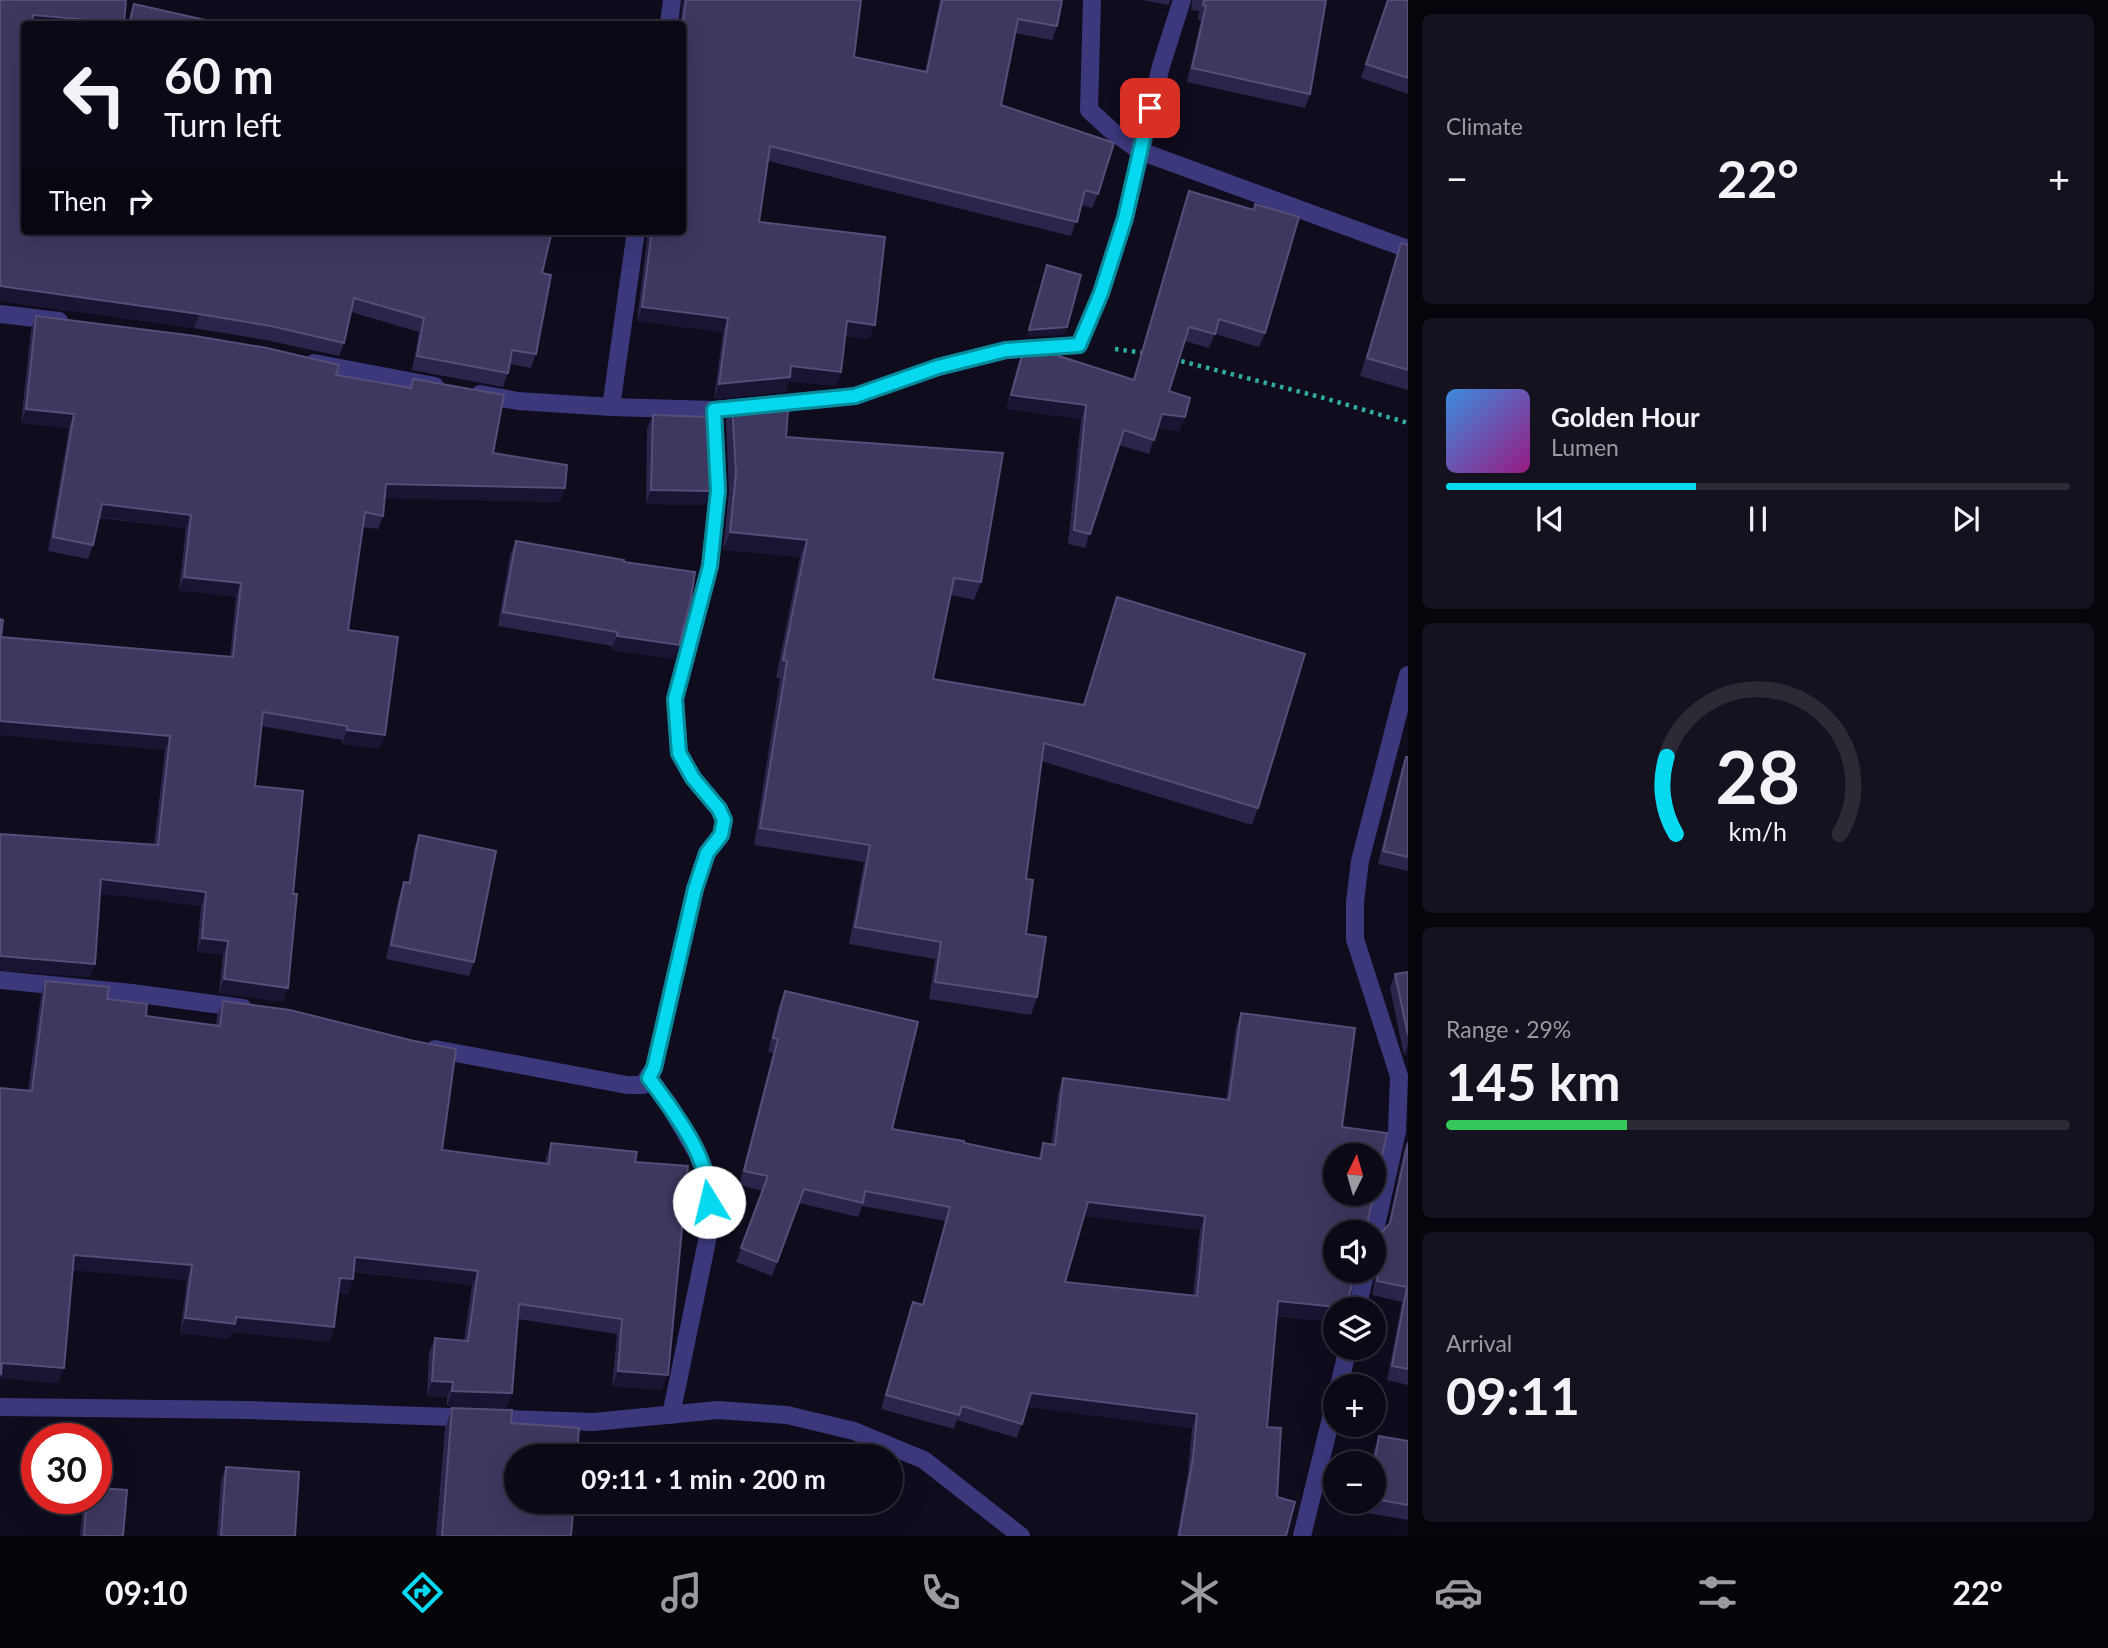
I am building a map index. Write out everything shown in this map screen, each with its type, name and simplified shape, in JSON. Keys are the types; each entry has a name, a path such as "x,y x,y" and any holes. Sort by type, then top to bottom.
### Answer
{"street":[{"path":"669,21 672,0"},
{"path":"1092,0 1089,110 1112,131 1140,150 1408,249"},
{"path":"291,357 518,401 714,410 855,396 938,367 1006,350 1079,345 1101,293 1125,218 1161,66 1182,0"},
{"path":"611,407 635,235"},
{"path":"0,314 82,324"},
{"path":"411,1045 626,1085 643,1085 654,1068 695,889 707,853 721,835 724,820 719,809 693,778 679,753 675,699 710,566 718,491 714,410"},
{"path":"1377,1220 1397,1131 1399,1076 1355,939 1355,902 1360,861 1408,674"},
{"path":"0,979 132,993 261,1011"},
{"path":"649,1078 698,1153 709,1182 707,1241 671,1415"},
{"path":"0,1407 248,1410 593,1422 718,1410 787,1415 854,1431 923,1460 1021,1536"},
{"path":"1302,1536 1326,1437"}],"path":[{"path":"1079,345 1151,354"},
{"path":"1164,357 1324,398 1408,423"}],"building":[{"path":"0,0 126,0 124,21 33,15 32,21 21,21 21,235 551,235 542,273 551,275 536,354 512,350 508,373 417,356 424,318 354,298 344,343 271,326 199,314 0,286"},
{"path":"686,0 861,0 854,57 927,72 942,0 1062,0 1057,26 1018,19 1001,105 1114,143 1098,194 1085,190 1077,222 770,146 759,222 885,237 875,325 847,321 841,372 791,366 790,377 719,384 728,318 642,307 651,235 686,235 686,21 683,21"},
{"path":"1204,0 1326,0 1310,94 1192,68 1206,6 1203,5"},
{"path":"1388,0 1408,0 1408,78 1366,64"},
{"path":"134,4 210,21 130,21"},
{"path":"1189,191 1254,210 1255,204 1299,217 1265,333 1219,319 1215,334 1189,327 1169,391 1190,398 1185,417 1162,414 1154,440 1124,430 1090,534 1074,530 1086,405 1011,395 1025,346 1063,344 1059,356 1134,380"},
{"path":"1401,243 1408,245 1408,370 1367,358"},
{"path":"1047,265 1081,275 1067,327 1029,330"},
{"path":"36,316 267,348 339,365 336,375 411,388 413,379 504,395 493,453 567,465 565,488 386,484 383,516 365,512 348,630 398,637 385,735 347,730 347,726 263,712 255,786 303,791 293,894 297,894 288,988 224,979 228,941 202,938 206,892 101,879 95,964 0,956 0,834 158,845 170,736 0,721 0,619 3,620 1,637 233,657 241,583 184,577 191,515 102,504 93,545 53,537 74,414 26,409"},
{"path":"789,397 786,437 1003,453 981,582 954,578 933,679 1084,705 1117,597 1305,654 1258,808 1044,743 1026,879 1033,880 1026,934 1046,937 1037,997 935,982 941,942 855,927 870,845 760,828 787,661 783,660 807,540 730,532 736,473 732,403"},
{"path":"653,415 709,417 712,477 710,491 651,490"},
{"path":"516,541 624,562 695,572 679,645 617,636 617,632 503,612"},
{"path":"1408,757 1408,857 1383,851"},
{"path":"419,835 496,851 474,962 391,945 404,882 410,883"},
{"path":"1408,972 1408,1035 1395,974"},
{"path":"46,981 109,987 107,999 147,1004 146,1016 220,1026 223,1001 290,1010 456,1049 442,1150 549,1164 551,1143 637,1152 635,1162 688,1166 668,1375 618,1371 622,1319 519,1304 512,1393 452,1391 453,1382 432,1381 435,1338 468,1341 478,1271 355,1257 353,1279 340,1278 334,1327 236,1317 235,1324 185,1318 192,1265 74,1255 64,1368 2,1363 1,1374 0,1088 32,1091"},
{"path":"785,991 918,1022 892,1129 964,1141 1041,1159 1043,1143 1055,1145 1063,1078 1229,1100 1241,1013 1355,1028 1342,1127 1387,1133 1385,1143 1323,1143 1323,1206 1371,1206 1368,1220 1323,1220 1323,1283 1353,1283 1349,1297 1323,1297 1323,1306 1278,1301 1267,1427 1281,1428 1277,1497 1295,1502 1286,1536 1179,1536 1193,1458 1197,1414 1031,1393 1022,1424 962,1406 959,1415 886,1395 913,1302 923,1305 950,1207 865,1191 863,1203 804,1189 777,1262 741,1248 768,1176 744,1171 778,1039 773,1038","holes":["1088,1202 1205,1216 1197,1296 1065,1282"]},
{"path":"1408,1143 1408,1369 1392,1366 1407,1287 1386,1283 1386,1228 1390,1223"},
{"path":"452,1408 512,1410 511,1423 579,1428 578,1444 504,1444 504,1514 573,1514 571,1536 442,1536"},
{"path":"1379,1437 1408,1441 1408,1505 1386,1501 1386,1451 1376,1451"},
{"path":"226,1467 299,1472 295,1536 221,1536"},
{"path":"112,1489 127,1490 123,1536 84,1536 86,1514 112,1514"}],"route":[{"path":"709,1202 709,1182 698,1153 649,1078 654,1068 695,889 707,853 721,835 724,820 719,809 693,778 679,753 675,699 710,566 718,491 714,410 855,396 938,367 1006,350 1079,345 1101,293 1125,218 1150,108"}]}
